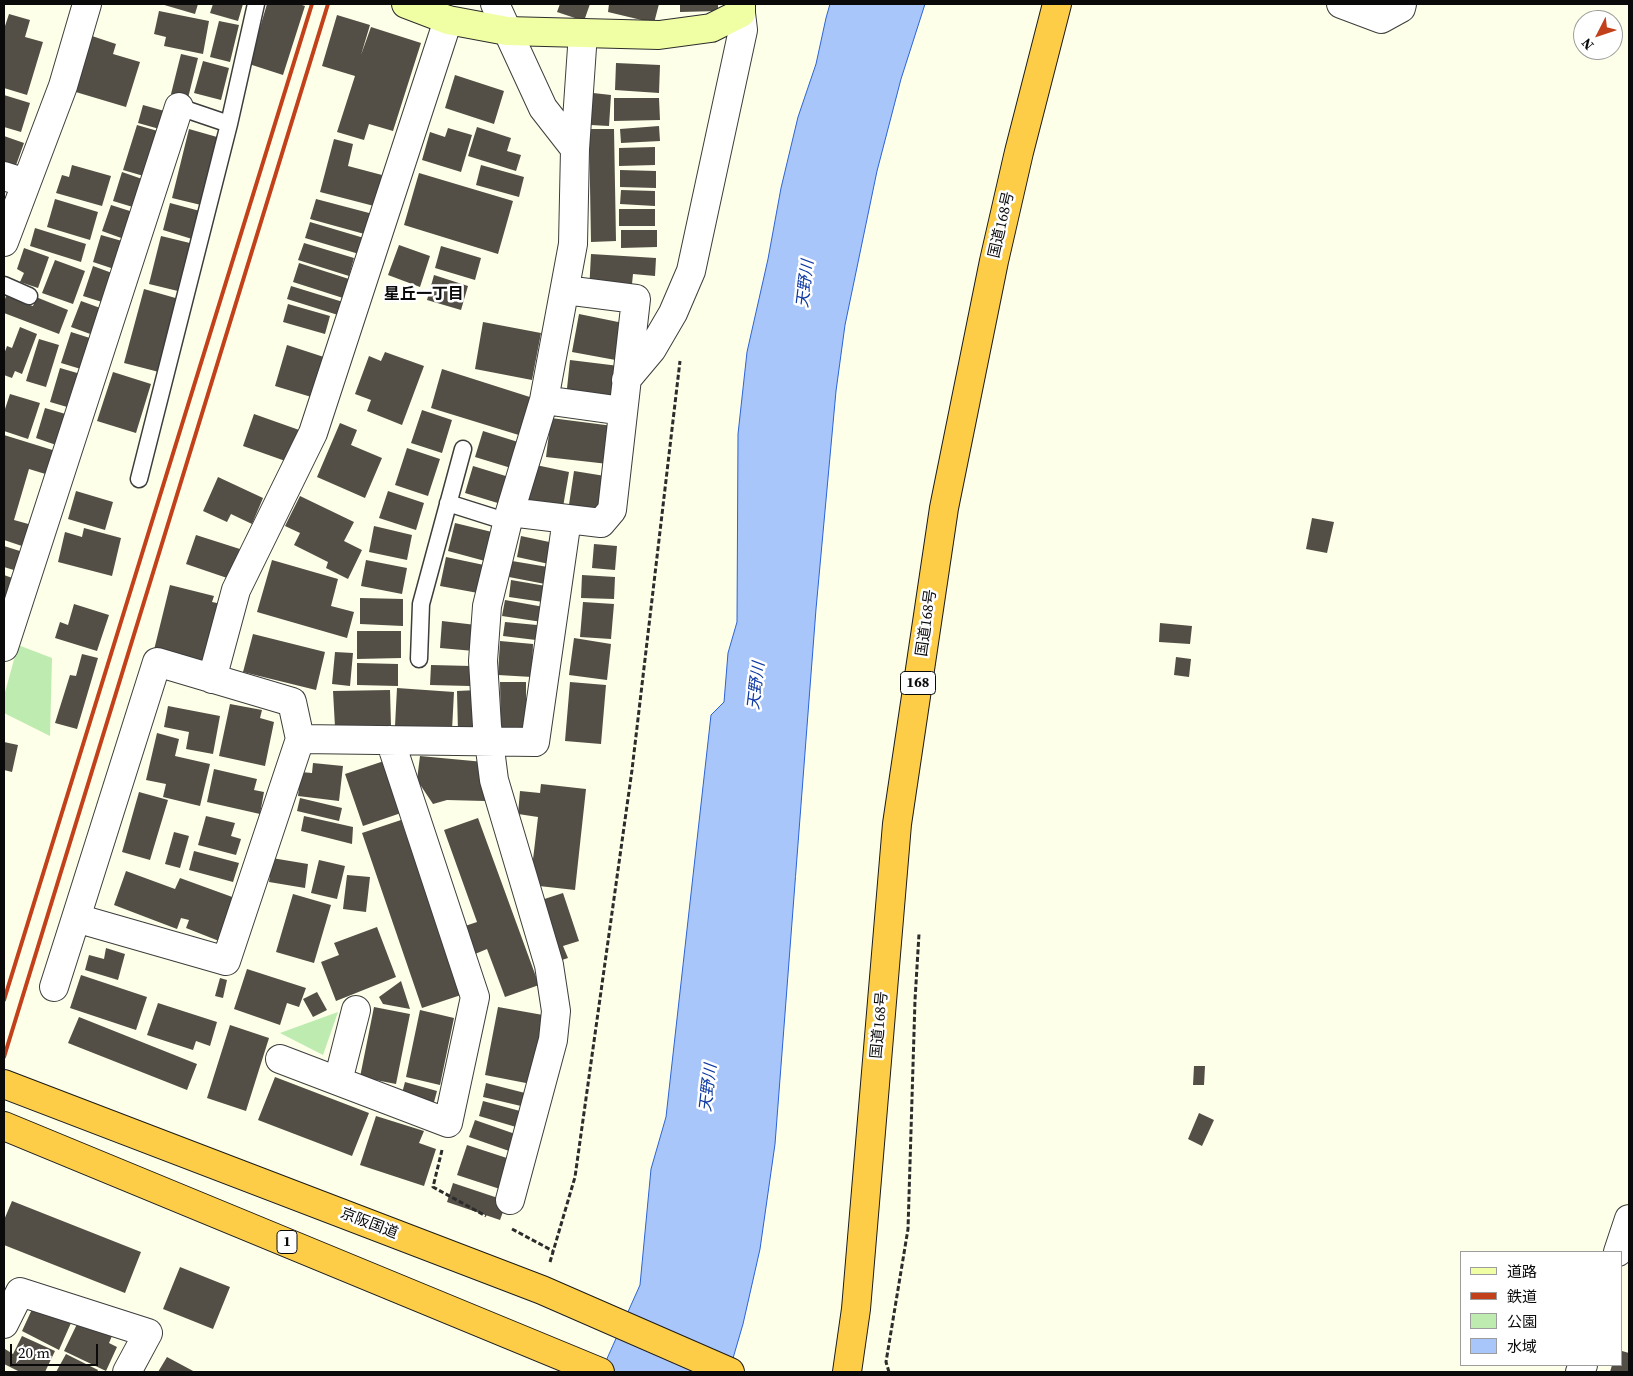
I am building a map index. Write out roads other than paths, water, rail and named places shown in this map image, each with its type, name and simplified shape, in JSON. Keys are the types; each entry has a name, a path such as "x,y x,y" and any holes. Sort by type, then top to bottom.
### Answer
{"highway":[{"name":"国道168号","path":"847,1372 856,1309 897,824 944,508 994,261 1019,152 1057,4"},
{"name":"京阪国道","path":"4,1084 546,1278 730,1372"},
{"name":"1","path":"4,1126 600,1372"}],"street":[{"path":"406,4 448,20 507,31 658,35 710,28 741,8 743,30 691,271 674,313 652,349 626,380"},
{"path":"494,4 543,108 575,149"},
{"path":"1341,4 1381,19 1401,8 1402,4"},
{"path":"4,242 15,179 63,86 80,6"},
{"path":"212,678 236,590 313,433 448,20"},
{"path":"510,1200 553,1040 556,1010 549,966 494,780 483,661 487,606 509,517 544,400 573,244 575,149 583,33"},
{"path":"4,647 179,107"},
{"path":"509,517 567,518 601,523 612,510 636,298 565,290"},
{"path":"544,400 623,411"},
{"path":"300,739 535,742 567,518"},
{"path":"54,987 157,662 292,702 300,739 226,961 76,918"},
{"path":"280,1059 448,1123 475,997 390,740"},
{"path":"338,1081 356,1010"},
{"path":"1618,1251 1629,1219"},
{"path":"4,1324 20,1292 148,1333 127,1372"}],"lane":[{"path":"139,478 229,124 256,4"},
{"path":"179,107 229,124"},
{"path":"4,285 29,296"},
{"path":"419,659 421,604 463,449"},
{"path":"448,502 509,517"}],"water":[{"name":"天野川","path":"830,4 925,4 901,79 877,171 845,325 836,391 816,609 775,1144 760,1249 743,1324 729,1372 601,1372 640,1285 651,1169 666,1117 711,715 724,702 728,653 737,622 738,434 747,352 768,259 781,188 798,117 816,64"}],"railway":[{"path":"4,1000 312,4"},
{"path":"4,1057 328,4"}],"district":[{"name":"星丘一丁目","path":"424,295"}]}
